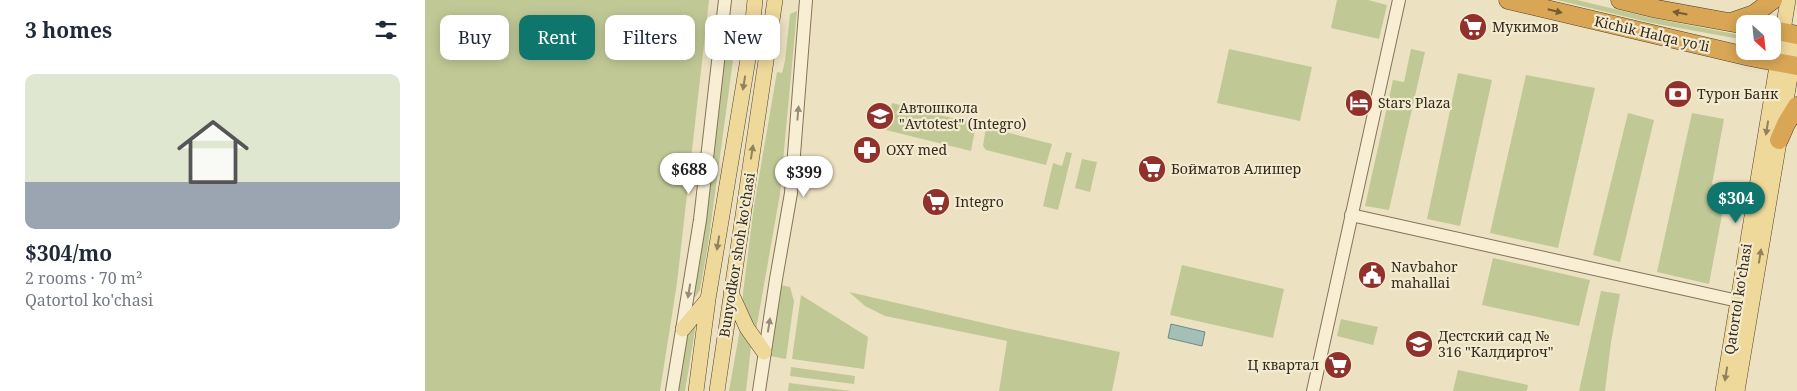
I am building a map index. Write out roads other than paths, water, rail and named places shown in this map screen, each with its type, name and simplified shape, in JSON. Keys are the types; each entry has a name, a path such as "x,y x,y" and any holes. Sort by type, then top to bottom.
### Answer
{"highway":[{"name":"Kichik Halqa yo'li","path":"1508,0 1789,65"},
{"name":"Kichik Halqa yo'li","path":"1620,0 1736,24"},
{"path":"1752,15 1773,0"},
{"path":"1779,140 1797,106"}],"main road":[{"name":"Bunyodkor shoh ko'chasi","path":"696,391 751,41 755,0"},
{"name":"Bunyodkor shoh ko'chasi","path":"717,391 775,0"},
{"name":"Qatortol ko'chasi","path":"1723,391 1745,303 1779,140 1789,65 1787,33 1788,0"},
{"name":"Qatortol ko'chasi","path":"1737,391 1745,303 1789,65"},
{"path":"731,293 747,328 765,352"},
{"path":"683,329 693,315 709,299"}],"street":[{"path":"672,391 700,220 725,0"},
{"path":"759,391 791,193 806,0"},
{"path":"1313,391 1399,0"},
{"path":"1351,215 1745,303"}],"water":[{"path":"1171,324 1205,332 1202,346 1168,338"}],"place":[{"name":"Мукимов","path":"1473,27"},
{"name":"Турон Банк","path":"1678,94"},
{"name":"Stars Plaza","path":"1359,103"},
{"name":"Автошкола \"Avtotest\" (Integro)","path":"880,116"},
{"name":"OXY med","path":"867,150"},
{"name":"Бойматов Алишер","path":"1152,169"},
{"name":"Integro","path":"936,202"},
{"name":"Navbahor mahallai","path":"1372,275"},
{"name":"Дестский сад № 316 \"Калдиргоч\"","path":"1419,344"},
{"name":"Ц квартал","path":"1338,365"}]}
